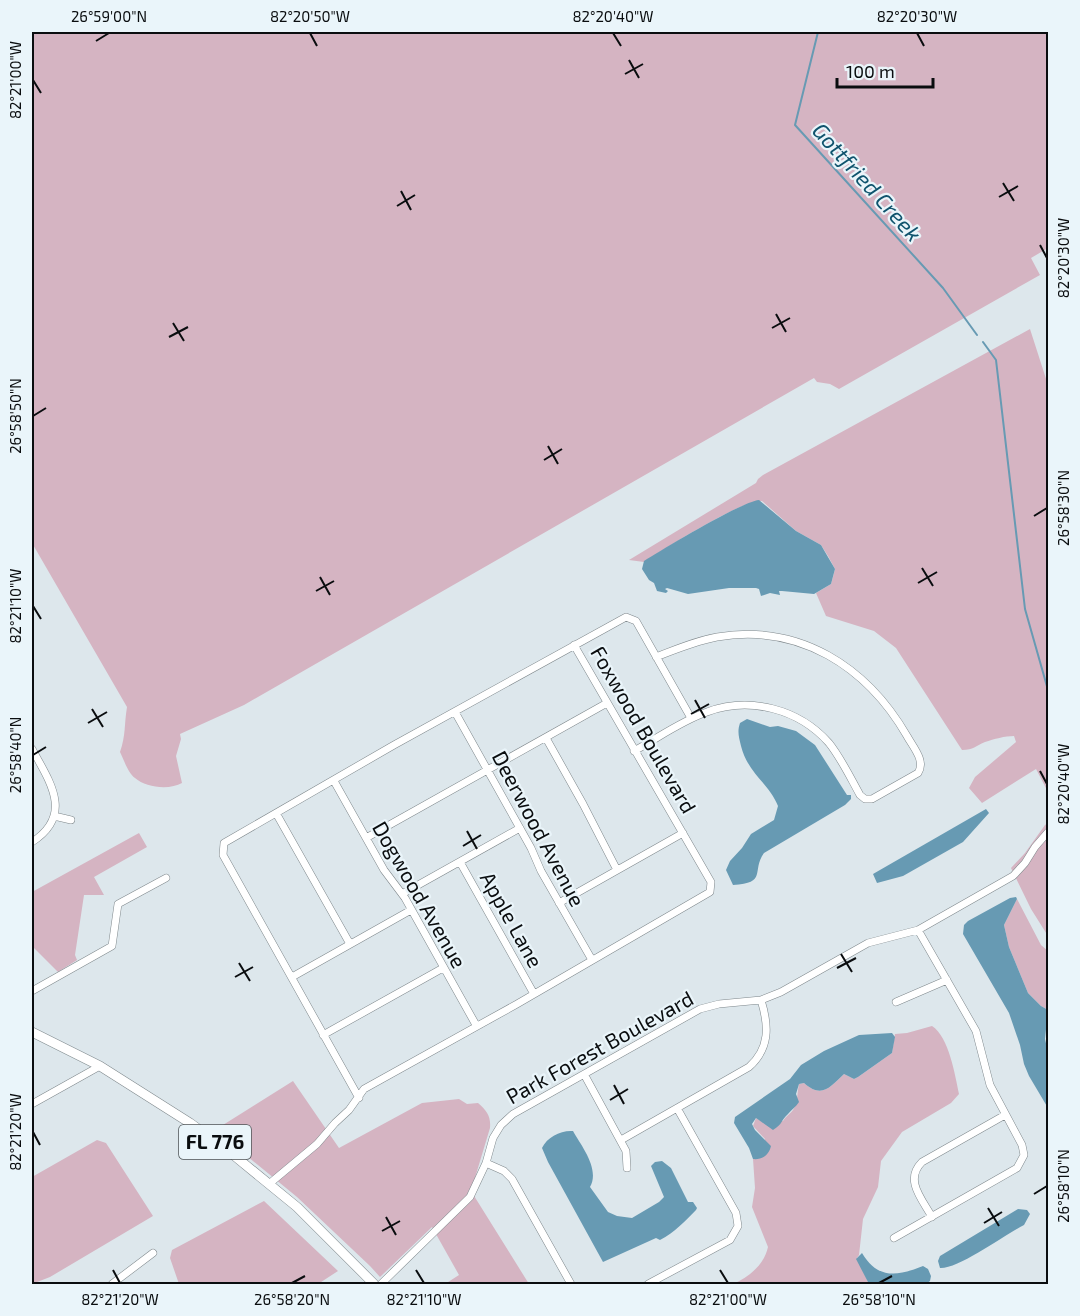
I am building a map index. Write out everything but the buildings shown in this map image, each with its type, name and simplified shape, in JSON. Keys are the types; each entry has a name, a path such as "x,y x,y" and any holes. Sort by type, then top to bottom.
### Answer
{"main road":[{"name":"FL 776","path":"32,1032 100,1065 190,1124 269,1184 326,1235 374,1284"}],"street":[{"path":"574,645 630,617 636,621 692,718"},
{"path":"634,751 692,718 715,709 741,705 768,707 793,716 810,726 827,741 860,795 865,799 873,799 918,773 921,765 897,720 876,692 847,667 814,649 775,638 736,635 700,641 656,657"},
{"name":"Foxwood Boulevard","path":"269,1184 317,1144 359,1098 364,1089 710,892 711,882 574,645 226,841 222,850 359,1098"},
{"path":"366,838 607,704"},
{"name":"Deerwood Avenue","path":"456,712 592,960"},
{"path":"546,738 616,870"},
{"path":"32,749 53,787 56,804 54,816 46,831 32,842"},
{"name":"Dogwood Avenue","path":"334,781 384,870 402,894 476,1026"},
{"path":"276,813 350,944"},
{"path":"54,816 71,820"},
{"path":"402,894 520,828"},
{"name":"Park Forest Boulevard","path":"381,1284 470,1197 486,1163 493,1138 506,1120 700,1009 719,1004 761,1000 781,992 868,943 918,930 1013,876 1025,864 1035,847 1048,832"},
{"path":"559,903 683,833"},
{"name":"Apple Lane","path":"460,862 534,994"},
{"path":"32,991 112,946 118,904 165,878"},
{"path":"292,977 411,910"},
{"path":"894,1238 1019,1166 1023,1150 990,1084 976,1031 918,930"},
{"path":"323,1035 443,968"},
{"path":"896,1002 947,980"},
{"path":"621,1140 749,1067 757,1060 764,1048 767,1036 767,1025 761,1000"},
{"path":"32,1104 100,1065"},
{"path":"584,1074 621,1140 626,1151 627,1168"},
{"path":"648,1284 730,1239 738,1226 735,1213 676,1108"},
{"path":"932,1217 914,1184 914,1175 918,1166 1005,1115"},
{"path":"486,1163 508,1174 571,1284"},
{"path":"112,1284 153,1253"}],"shaded area":[{"path":"32,32 1048,32 1048,248 1031,258 1040,275 839,389 830,384 817,382 814,378 244,705 180,734 181,739 176,756 182,783 171,787 152,786 135,778 126,766 120,752 127,707 32,543"},
{"path":"1030,329 1048,385 1048,792 1036,769 982,803 969,788 975,777 1016,742 1014,736 962,750 896,648 874,631 826,616 816,593 831,584 835,569 828,556 821,545 796,531 762,501 738,508 722,516 644,562 629,560 756,483 763,475"},
{"path":"1048,823 1048,936 1031,909 1011,868"},
{"path":"139,833 147,847 94,877 104,895 84,895 75,955 77,960 58,972 32,946 32,892"},
{"path":"1017,899 1041,945 1048,951 1048,1010 1028,993 1009,947 1004,925"},
{"path":"932,1026 938,1031 947,1047 959,1094 951,1103 902,1132 881,1161 878,1187 863,1219 857,1258 869,1284 733,1284 755,1270 768,1247 752,1207 755,1188 753,1159 758,1159 765,1139 753,1126 756,1118 764,1123 783,1121 795,1107 799,1084 804,1083 810,1088 821,1091 830,1087 844,1074 854,1079 892,1053 895,1034"},
{"path":"293,1081 339,1148 422,1103 459,1099 467,1104 478,1103 488,1114 490,1128 471,1191 529,1284 445,1284 459,1275 432,1227 380,1277 297,1197 215,1130"},
{"path":"97,1140 106,1143 153,1216 50,1277 32,1284 32,1177"},
{"path":"264,1201 338,1271 318,1284 179,1284 170,1258 172,1250"}],"water":[{"path":"759,500 796,531 821,545 835,569 831,584 814,594 779,591 780,595 770,593 761,596 759,589 756,588 729,588 688,594 667,588 666,593 657,591 654,583 649,580 642,569 644,561 720,517"},
{"path":"747,719 770,727 778,726 796,731 815,745 847,795 851,795 851,799 845,805 764,853 760,859 757,875 751,882 733,885 726,870 730,861 751,834 774,820 778,806 744,756 739,729 740,723"},
{"path":"986,809 989,813 963,842 903,876 877,883 873,874"},
{"path":"1016,897 1004,925 1009,947 1028,993 1048,1010 1045,1039 1048,1052 1048,1108 1024,1064 1009,1013 963,934 964,925 968,921"},
{"path":"892,1033 895,1037 892,1053 858,1077 854,1079 844,1074 830,1087 821,1091 810,1088 804,1083 799,1084 796,1094 799,1102 773,1130 756,1118 752,1124 755,1130 771,1146 765,1156 753,1159 734,1123 735,1117 790,1079 801,1065 824,1051 859,1035"},
{"path":"573,1131 591,1166 593,1180 590,1187 608,1212 632,1218 659,1202 664,1197 651,1166 655,1162 662,1161 671,1168 688,1202 693,1202 696,1210 675,1230 660,1240 656,1238 603,1262 542,1148 555,1135"},
{"path":"1018,1209 1027,1210 1030,1214 1024,1225 970,1257 948,1267 940,1268 938,1261 940,1256"},
{"path":"862,1253 868,1262 882,1272 905,1272 923,1266 928,1269 931,1276 930,1281 926,1284 869,1284 856,1259"}],"waterway":[{"name":"Gottfried Creek","path":"818,32 795,125 943,288 977,335"},
{"name":"Gottfried Creek","path":"983,342 996,360 1025,609 1048,690"}]}
